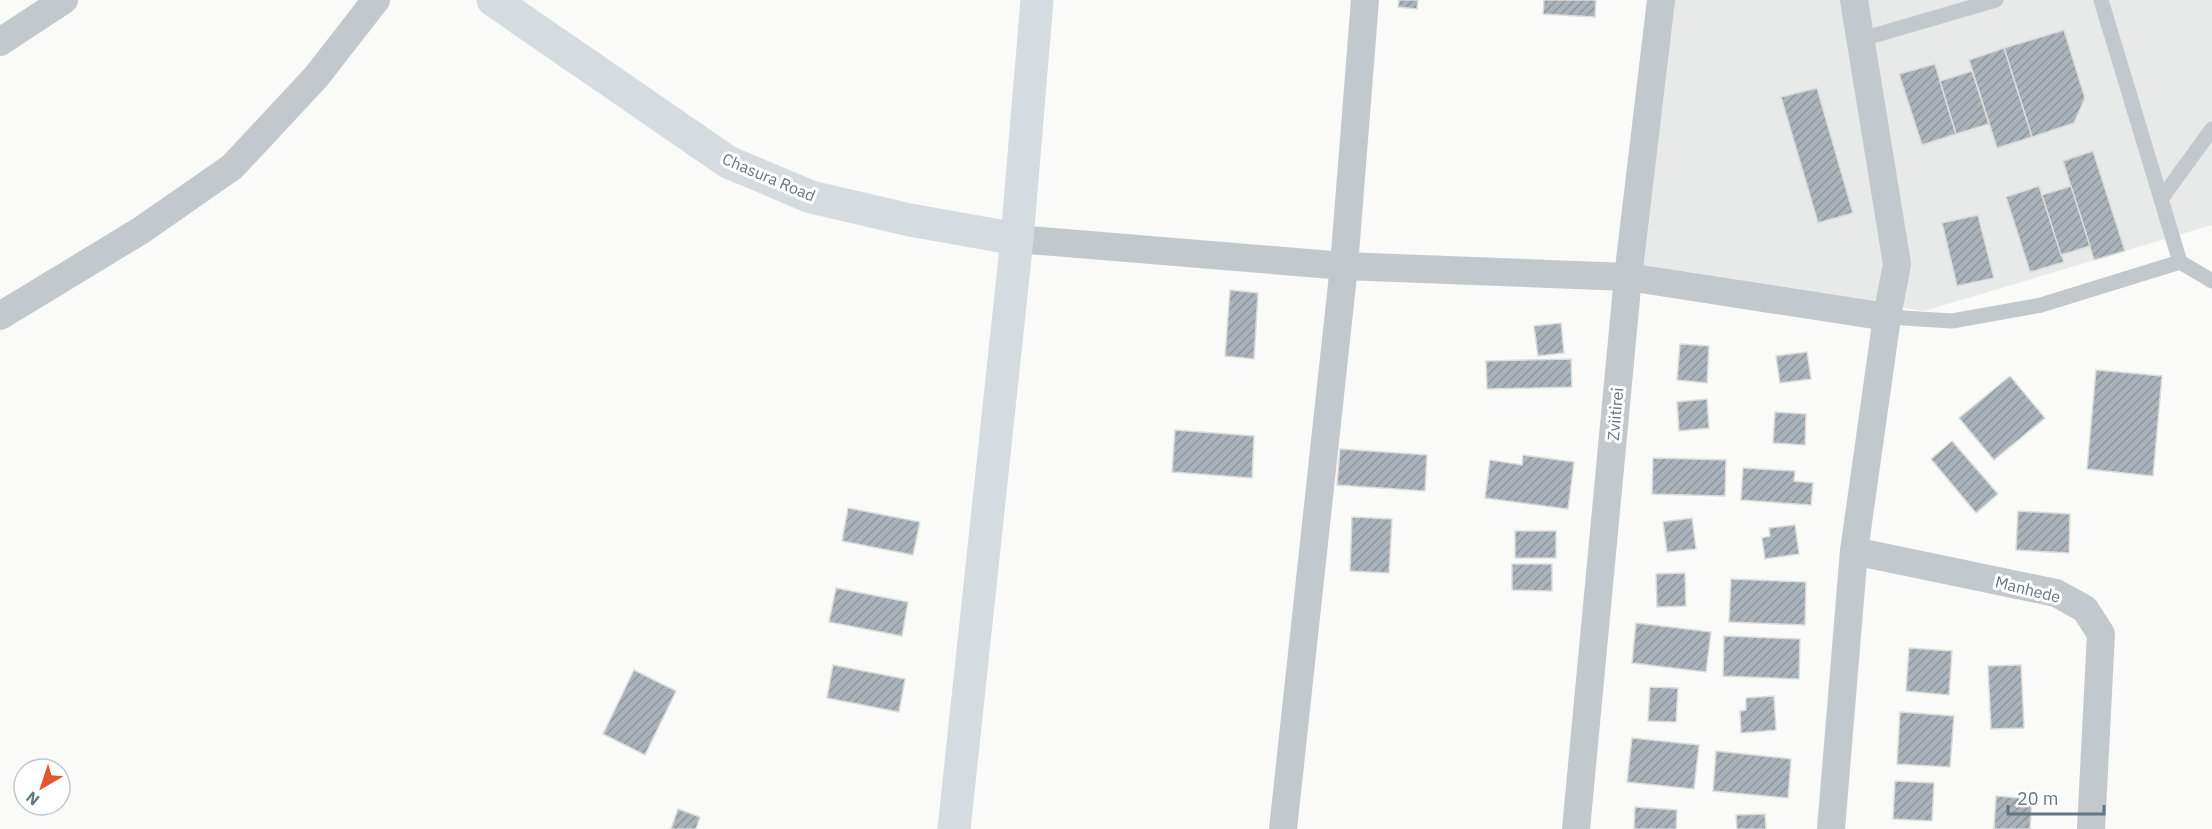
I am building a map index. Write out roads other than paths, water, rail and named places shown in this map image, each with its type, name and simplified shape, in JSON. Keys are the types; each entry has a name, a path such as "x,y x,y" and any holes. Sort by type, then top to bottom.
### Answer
{"street":[{"path":"0,42 64,0"},
{"path":"0,316 140,231 232,167 316,76 376,0"},
{"name":"Chasura Road","path":"493,0 728,162 811,197 910,220 1017,239"},
{"path":"954,829 1017,239 1037,0"},
{"path":"1282,829 1344,266 1365,0"},
{"name":"Zviitirei","path":"1576,829 1628,277 1661,0"},
{"path":"1831,829 1854,551 1887,317 1897,264 1854,0"},
{"path":"1017,239 1344,266 1628,277 1887,317"},
{"name":"Manhede","path":"1854,551 2055,593 2085,609 2101,634 2091,829"}],"lane":[{"path":"1862,39 1996,0"},
{"path":"2101,0 2180,262 2212,281"},
{"path":"2161,199 2212,129"},
{"path":"1887,317 1952,321 2041,305 2180,262"}]}
